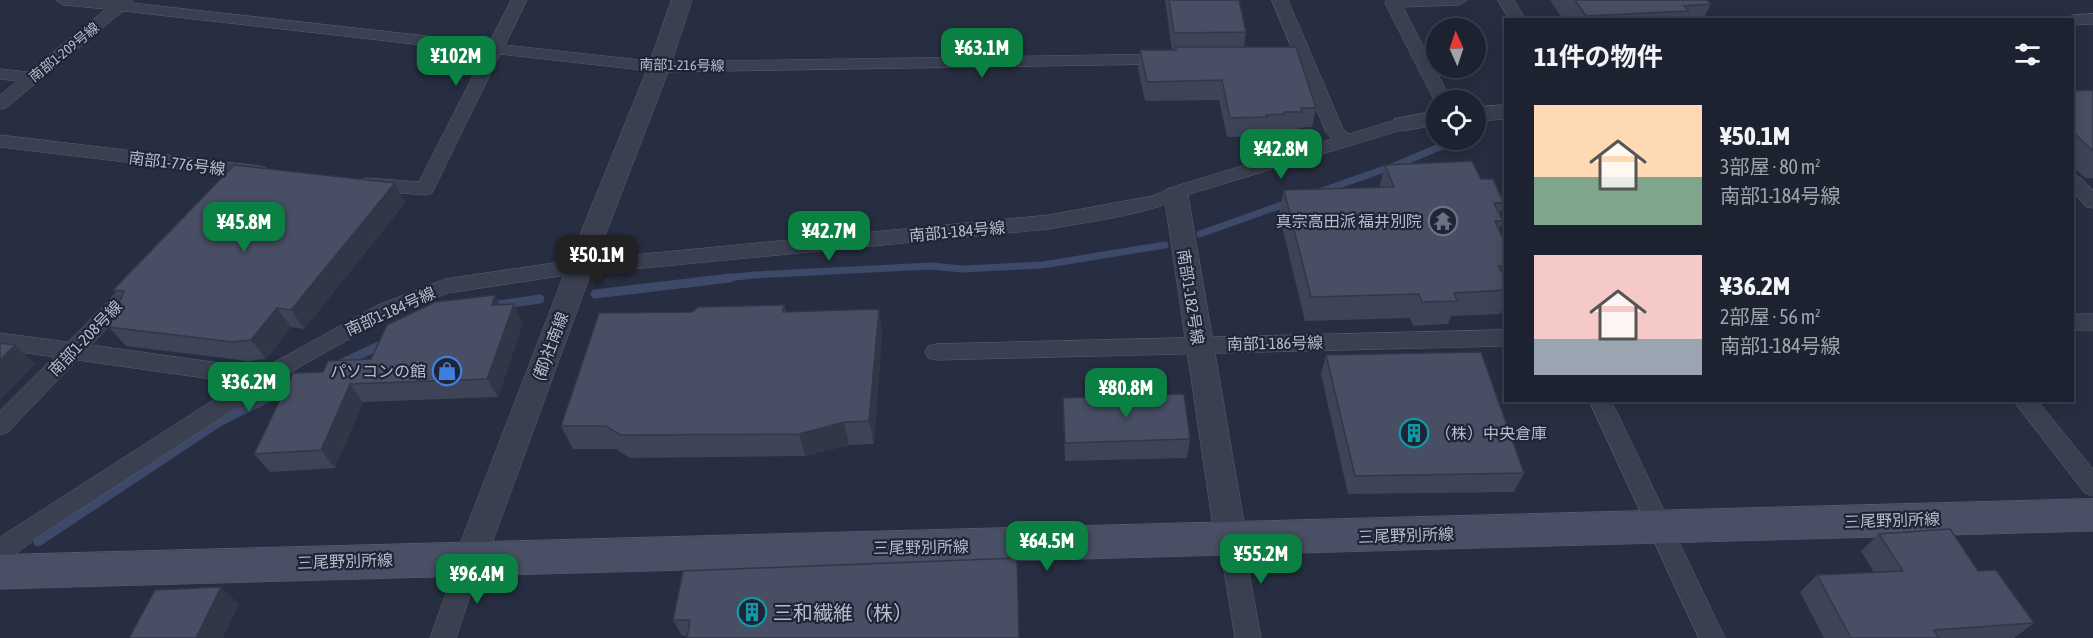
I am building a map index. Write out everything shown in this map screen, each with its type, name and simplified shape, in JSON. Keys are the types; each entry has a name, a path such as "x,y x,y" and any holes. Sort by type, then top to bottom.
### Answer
{"main road":[{"name":"三尾野別所線","path":"0,572 2093,515"}],"street":[{"name":"南部1-216号線","path":"64,0 124,3 659,67 1186,59"},
{"path":"346,181 425,189 519,0"},
{"name":"(都)社南線","path":"471,558 580,267 659,67 682,0"},
{"path":"1280,0 1335,132 1347,142"},
{"path":"1438,90 1393,3 1460,0"},
{"path":"1506,0 1517,18"},
{"name":"南部1-209号線","path":"0,104 124,3"},
{"path":"2074,20 2093,19"},
{"path":"1281,57 1305,57"},
{"path":"0,74 32,78"},
{"path":"1486,113 1504,112"},
{"name":"南部1-184号線","path":"0,551 30,529 264,378 339,334 414,297 445,286 580,267 1049,222 1176,195 1186,189 1402,124 1426,120"},
{"name":"南部1-776号線","path":"0,141 278,174"},
{"path":"228,188 244,171"},
{"path":"2074,182 2093,202"},
{"name":"南部1-182号線","path":"1176,195 1198,345 1232,540"},
{"name":"南部1-208号線","path":"0,426 155,265"},
{"path":"2074,322 2093,322"},
{"name":"南部1-186号線","path":"936,352 1504,338"},
{"path":"0,341 264,378"},
{"path":"1601,402 1712,638"},
{"path":"2026,402 2093,486"},
{"path":"1232,540 1248,638"},
{"path":"443,638 471,558"}],"building":[{"path":"1169,0 1239,0 1246,32 1174,33"},
{"path":"1575,0 1707,0 1711,4 1684,6 1689,11 1586,16"},
{"path":"1176,47 1296,47 1316,108 1301,108 1302,112 1284,112 1284,114 1266,115 1267,117 1230,118 1222,80 1147,82 1140,50 1176,50"},
{"path":"2093,90 2093,151 2074,133 2074,91"},
{"path":"1472,161 1481,179 1493,179 1504,203 1494,203 1503,221 1495,221 1504,241 1504,266 1499,266 1504,277 1504,290 1454,293 1457,301 1422,302 1419,294 1311,297 1284,190 1394,187 1385,165"},
{"path":"234,165 395,183 291,310 277,308 251,340 233,342 109,327 124,291 113,290"},
{"path":"495,295 492,305 514,304 487,379 350,384 321,450 254,454 293,373 323,372 328,361 371,359 387,325 435,302"},
{"path":"784,305 783,312 879,309 869,421 844,422 799,434 620,435 606,426 561,426 599,313 692,312 698,307"},
{"path":"0,343 15,345 0,360"},
{"name":"（株）中央倉庫","path":"1481,352 1524,473 1355,476 1326,355"},
{"path":"1184,394 1190,439 1065,443 1063,398"},
{"path":"1950,529 1978,571 1996,570 2034,623 1934,630 1939,638 1851,638 1817,575 1903,571 1879,534"},
{"path":"1017,558 1019,638 687,638 690,620 673,620 683,571"},
{"path":"221,587 196,638 129,638 155,590"}],"waterway":[{"path":"1319,192 1432,150"},
{"path":"1200,234 1290,202"},
{"path":"717,279 931,266 962,269 1042,265 1165,245"},
{"path":"595,294 730,278"},
{"path":"490,306 540,299"},
{"path":"340,364 385,343"},
{"path":"38,542 219,422 293,386"}],"place":[{"name":"真宗高田派 福井別院","path":"1443,221"},
{"name":"パソコンの館","path":"447,371"},
{"name":"（株）中央倉庫","path":"1414,433"},
{"name":"三和繊維（株）","path":"752,612"}]}
